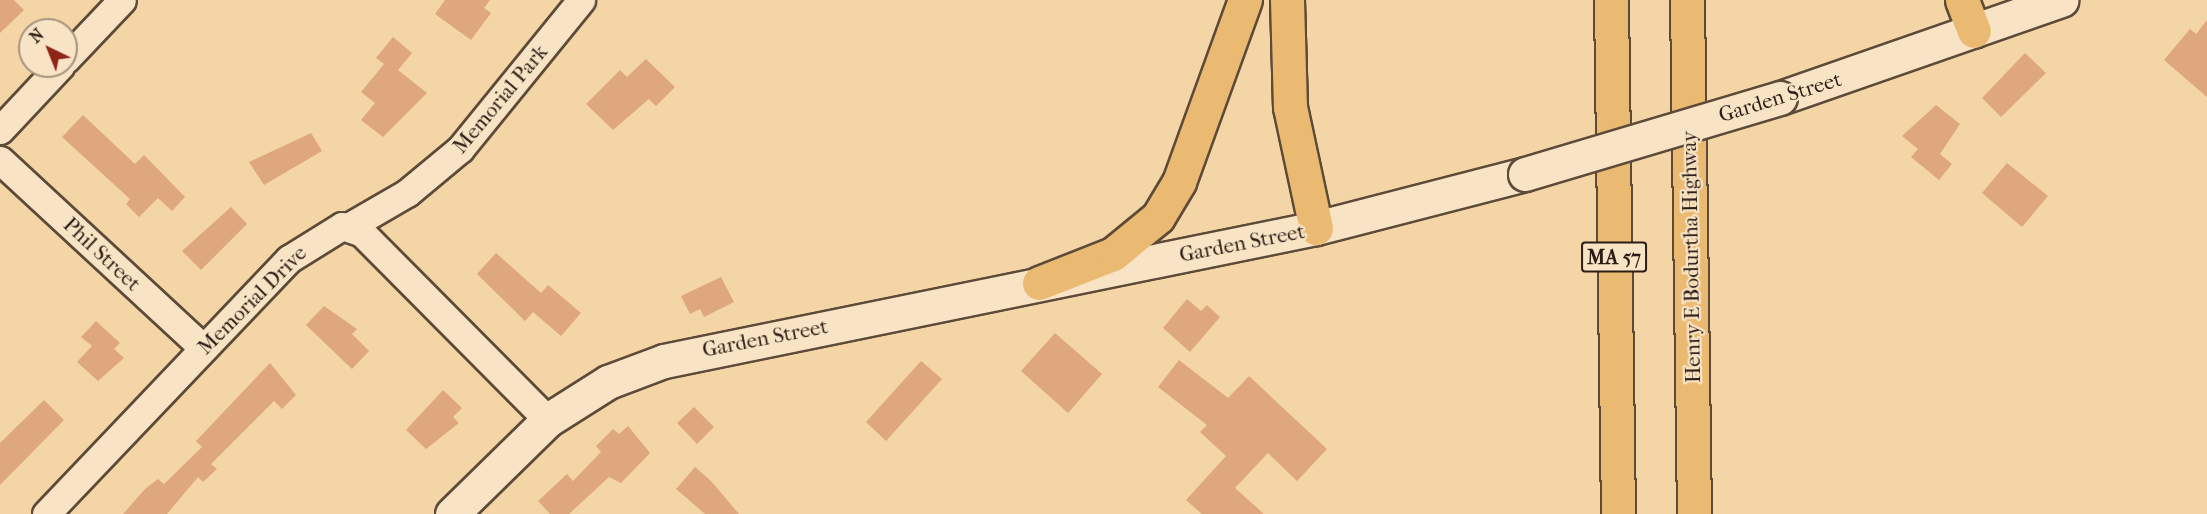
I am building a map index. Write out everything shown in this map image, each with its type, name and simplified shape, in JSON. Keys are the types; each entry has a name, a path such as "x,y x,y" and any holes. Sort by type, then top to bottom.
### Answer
{"highway":[{"path":"1039,284 1113,254 1144,231 1169,201 1245,0"},
{"path":"1287,0 1291,117 1316,228"},
{"name":"MA 57","path":"1611,0 1618,514"},
{"name":"Henry E Bodurtha Highway","path":"1688,0 1694,514"},
{"path":"1962,0 1974,31"}],"street":[{"path":"78,47 122,0"},
{"name":"Memorial Park","path":"350,226 406,193 460,149 581,0"},
{"name":"Garden Street","path":"452,514 548,420 608,382 664,361 1316,228 1525,174 1780,98 2061,0"},
{"path":"0,130 49,78"},
{"name":"Phil Street","path":"0,160 203,348"},
{"path":"350,226 548,420"},
{"name":"Memorial Drive","path":"46,514 203,348 301,249 327,232 350,226"}],"building":[{"path":"0,0 14,0 24,10 0,33"},
{"path":"445,0 490,0 484,8 491,13 471,40 435,14"},
{"path":"2207,20 2207,97 2164,60 2190,29 2196,34"},
{"path":"393,37 412,53 398,70 427,93 383,137 361,120 375,103 361,92 384,64 376,58"},
{"path":"2025,53 2046,73 2001,117 1982,98"},
{"path":"646,59 675,87 656,106 649,99 613,130 586,104 620,70 627,77"},
{"path":"1936,105 1960,124 1940,154 1952,164 1939,180 1911,157 1918,149 1902,136"},
{"path":"83,115 135,164 144,155 185,197 172,211 158,198 139,217 126,204 130,199 62,137"},
{"path":"311,133 322,151 264,185 249,162"},
{"path":"2007,163 2048,196 2022,227 1982,193"},
{"path":"231,207 247,224 201,270 182,251"},
{"path":"496,253 541,293 548,285 581,313 561,336 533,312 525,321 477,274"},
{"path":"721,277 734,302 704,317 700,309 690,314 681,296"},
{"path":"1187,299 1201,311 1207,305 1220,317 1190,352 1163,328"},
{"path":"324,306 357,329 352,334 369,351 352,369 306,325"},
{"path":"96,321 120,343 114,349 124,358 98,381 77,362 92,346 81,337"},
{"path":"1055,333 1102,374 1068,413 1021,371"},
{"path":"1179,360 1228,398 1249,376 1327,449 1297,481 1268,453 1235,488 1264,514 1202,514 1186,500 1226,456 1200,432 1207,425 1158,387"},
{"path":"921,361 942,379 886,441 866,422"},
{"path":"270,363 296,395 282,409 274,401 211,464 217,469 203,482 198,477 167,514 123,514 145,489 158,479 164,484 202,447 196,441"},
{"path":"443,390 462,408 453,417 459,423 426,449 406,430"},
{"path":"44,400 64,420 0,485 0,443"},
{"path":"694,407 714,427 697,444 677,423"},
{"path":"628,426 650,453 621,483 609,477 569,514 550,514 538,501 567,474 573,481 601,452 596,446 613,429 619,434"},
{"path":"695,467 711,481 739,514 705,514 676,489"}]}
